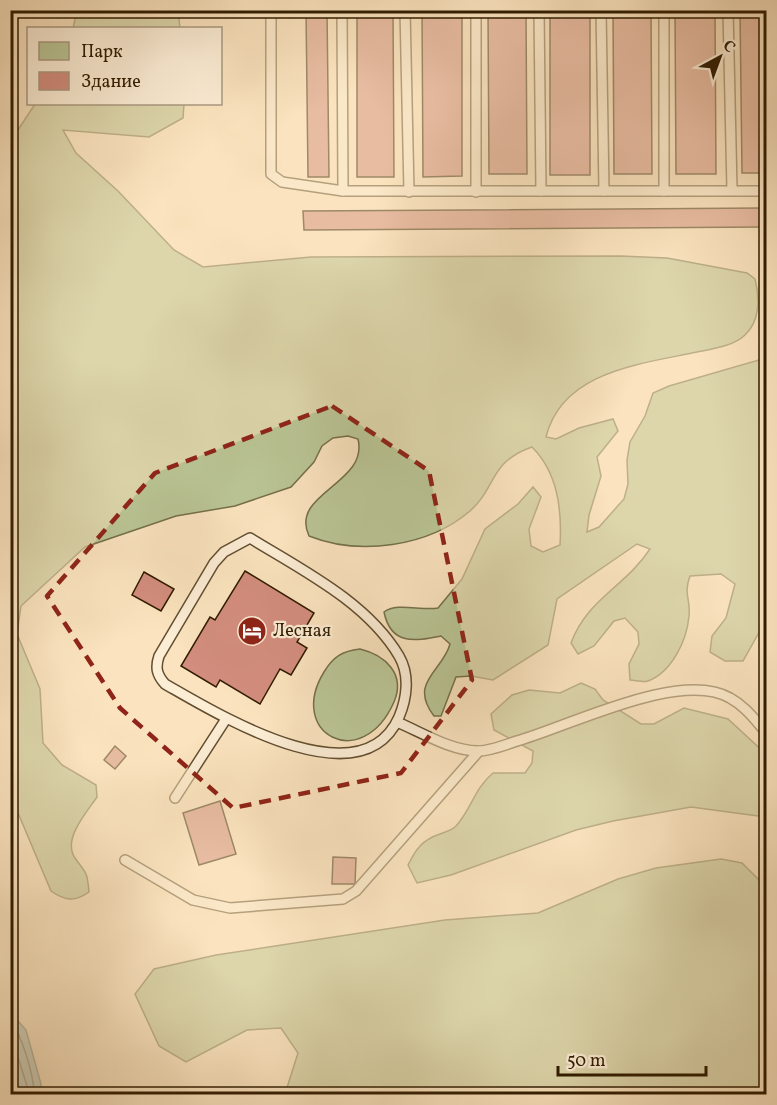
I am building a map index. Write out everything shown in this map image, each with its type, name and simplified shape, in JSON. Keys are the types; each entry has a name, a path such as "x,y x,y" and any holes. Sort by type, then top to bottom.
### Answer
{"lane":[{"path":"271,10 272,174 282,182 343,191 766,191"},
{"path":"342,10 343,191"},
{"path":"405,10 409,192"},
{"path":"476,10 476,192"},
{"path":"539,10 541,192"},
{"path":"601,10 604,191"},
{"path":"664,10 664,191"},
{"path":"728,10 732,190"},
{"path":"250,538 347,601 393,647 404,667 406,681 402,709 397,722 379,742 351,755 280,741 226,719 165,684 158,675 156,664 214,563 224,552 250,538"},
{"path":"397,722 462,749 479,751 535,736 647,697 686,688 717,692 731,698 766,732"},
{"path":"175,798 226,719"},
{"path":"125,860 169,888 193,900 230,908 343,899 356,891 479,751"}],"highlighted area":[{"path":"332,406 429,471 472,680 401,773 233,808 120,708 47,596 155,473"}],"green space":[{"path":"77,10 178,11 180,27 73,27"},
{"path":"34,105 184,105 183,118 149,137 63,130 76,153 118,191 174,250 203,267 311,257 621,256 667,258 747,273 755,279 758,301 754,323 745,335 729,344 629,367 606,374 586,384 568,398 555,415 546,437 556,439 579,428 613,419 618,431 597,457 601,476 589,515 587,532 599,527 624,499 628,484 627,460 630,442 645,416 653,393 669,386 766,358 766,620 743,661 725,661 710,652 712,636 726,618 735,584 721,574 690,576 687,588 689,616 685,635 671,663 657,677 646,682 630,680 629,664 639,644 638,632 625,618 614,621 594,646 578,654 571,643 578,628 596,604 629,574 650,549 637,544 557,599 548,645 493,680 471,676 456,677 441,716 434,716 427,704 426,685 450,644 441,636 413,640 398,636 387,623 384,612 402,607 438,608 462,579 485,529 518,504 533,487 541,497 529,529 531,546 543,552 560,545 559,505 553,480 541,457 532,447 508,460 479,502 453,523 434,533 392,545 349,546 309,536 306,521 310,509 352,467 358,454 358,439 348,436 333,438 322,446 314,462 291,487 235,506 176,516 85,547 21,606 17,634 40,689 43,743 62,765 96,785 97,797 77,826 72,843 75,858 87,876 89,892 70,899 51,891 10,794 10,142"},
{"path":"360,649 378,656 391,667 397,683 394,702 380,724 364,736 348,740 333,737 321,728 314,713 315,694 331,662 343,653"},
{"path":"581,683 595,689 603,700 641,724 654,724 684,708 728,719 766,754 766,813 758,816 691,807 613,821 576,830 451,875 417,883 408,865 420,846 434,836 456,826 481,786 493,773 525,773 532,763 533,751 494,730 491,714 512,695 529,690 560,693"},
{"path":"721,859 742,863 766,887 766,1094 285,1094 298,1053 281,1028 247,1030 186,1062 159,1046 135,994 154,969 216,955 445,920 538,913 618,879 656,868"}],"water":[{"path":"11,1013 26,1030 41,1084 40,1094 11,1094"}],"building":[{"path":"306,10 327,10 329,177 308,177"},
{"path":"357,10 393,10 394,177 357,177"},
{"path":"422,10 462,10 462,176 423,177"},
{"path":"488,10 526,10 527,174 489,174"},
{"path":"550,10 590,10 590,175 550,175"},
{"path":"613,10 651,10 652,174 614,174"},
{"path":"675,10 715,10 716,174 676,174"},
{"path":"740,10 766,10 766,173 742,173"},
{"path":"766,208 766,227 304,230 303,211"},
{"name":"Лесная","path":"245,571 314,613 297,642 307,648 291,675 280,669 260,704 220,680 216,687 181,666 210,617 215,620"},
{"path":"144,572 174,589 161,611 132,595"},
{"path":"115,746 126,756 115,769 104,760"},
{"path":"220,801 236,854 199,865 183,813"},
{"path":"333,857 356,858 355,884 332,884"}],"place":[{"name":"Лесная","path":"252,631"}]}
